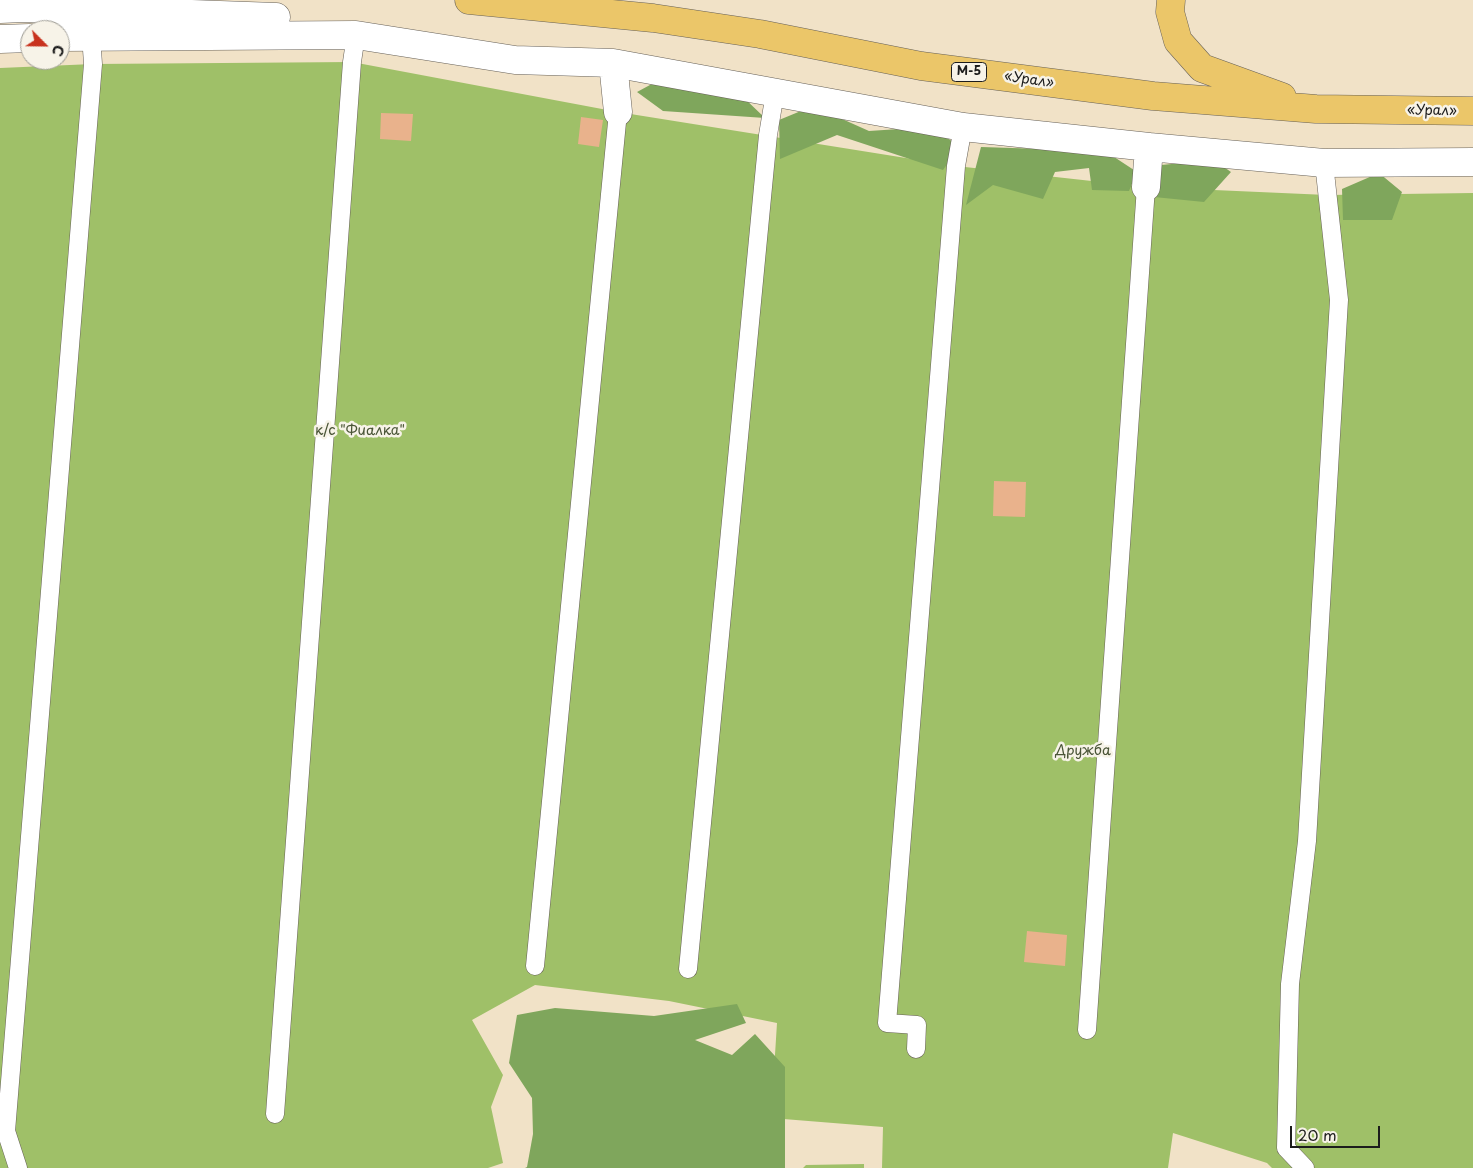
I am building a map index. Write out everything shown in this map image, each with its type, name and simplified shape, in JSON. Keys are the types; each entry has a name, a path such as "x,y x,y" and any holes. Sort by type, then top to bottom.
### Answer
{"highway":[{"name":"«Урал»","path":"469,0 654,18 760,34 922,66 1153,96 1316,109 1473,111"},
{"path":"1171,0 1170,12 1178,41 1202,68 1316,109"}],"street":[{"path":"0,9 23,8 343,19 356,35"},
{"path":"70,36 356,35 515,60 613,63 963,127 1324,163 1473,162"},
{"path":"0,39 20,38"},
{"path":"613,63 618,112"},
{"path":"1146,187 1149,147"}],"lane":[{"path":"18,1168 6,1131 93,64 91,35"},
{"path":"275,1114 349,102 356,35"},
{"path":"688,969 768,135 775,93"},
{"path":"535,966 618,112"},
{"path":"916,1049 917,1025 887,1023 956,166 963,127"},
{"path":"1305,1168 1286,1148 1290,984 1307,841 1339,300 1324,163"},
{"path":"1087,1030 1146,187"}],"green space":[{"path":"352,62 618,112 956,166 1146,187 1327,195 1473,193 1473,1168 1272,1168 1267,1163 1173,1133 1168,1168 882,1168 883,1127 771,1118 777,1023 669,1001 535,985 472,1020 503,1075 491,1107 503,1163 488,1168 0,1168 0,68 70,70 70,65"},
{"path":"661,79 742,96 765,118 663,111 637,92"},
{"path":"813,106 869,131 929,127 960,146 943,170 837,135 780,159 779,120"},
{"path":"981,147 1105,151 1137,172 1129,191 1092,190 1089,168 1055,172 1043,199 993,185 966,205"},
{"path":"1214,160 1231,172 1204,202 1154,197 1161,165"},
{"path":"1379,173 1402,192 1392,220 1343,220 1342,189"},
{"path":"737,1004 746,1023 695,1040 732,1055 755,1034 785,1067 785,1168 525,1168 527,1167 533,1134 532,1098 509,1063 517,1015 555,1008 654,1016"},
{"path":"864,1164 864,1168 803,1168 806,1165"}],"building":[{"path":"381,113 413,114 411,141 380,139"},
{"path":"581,117 603,120 599,147 578,144"},
{"path":"994,481 1026,482 1025,517 993,516"},
{"path":"1027,931 1067,935 1065,966 1024,962"}],"park label":[{"name":"к/с \"Фиалка\"","path":"360,431"},
{"name":"Дружба","path":"1083,751"}]}
